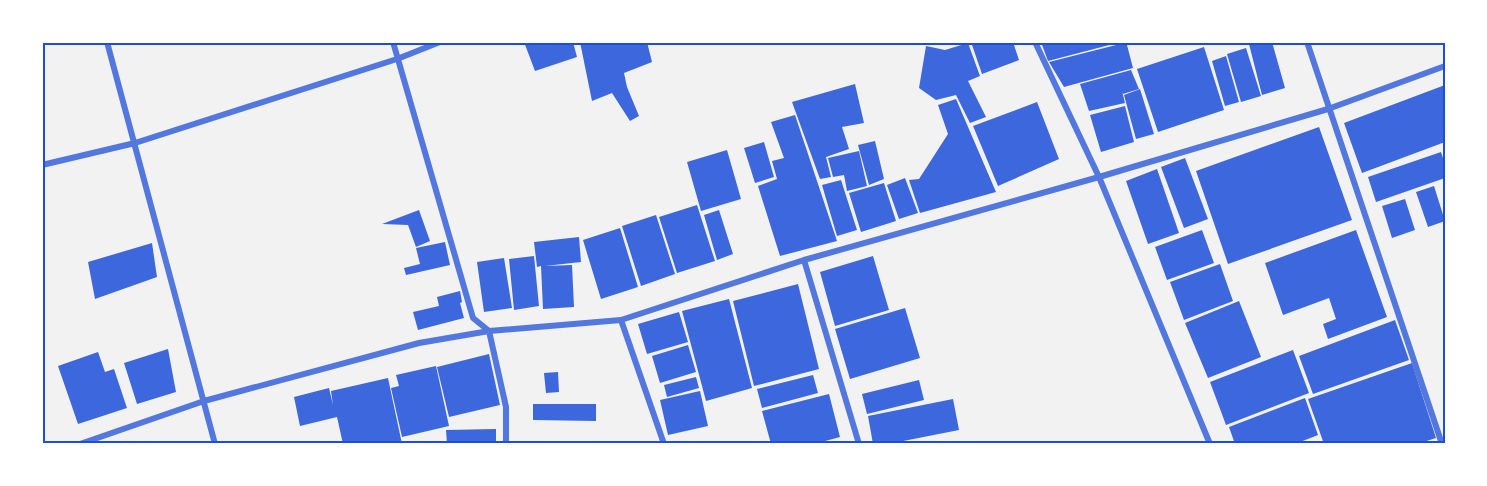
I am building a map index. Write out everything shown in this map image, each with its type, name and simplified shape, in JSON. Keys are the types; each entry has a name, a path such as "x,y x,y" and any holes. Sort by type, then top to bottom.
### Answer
{"street":[{"path":"107,42 215,444"},
{"path":"393,42 473,318 489,331 506,407 506,444"},
{"path":"42,165 135,143 440,42"},
{"path":"1035,42 1098,177 1210,444"},
{"path":"1307,42 1442,444"},
{"path":"80,444 204,401 418,343 489,331 621,320 804,260 1328,109 1445,66"},
{"path":"804,260 859,444"},
{"path":"621,320 664,444"}],"building":[{"path":"524,42 573,42 577,57 535,71"},
{"path":"580,42 647,42 652,62 624,73 639,116 630,121 612,93 592,101"},
{"path":"971,42 1013,42 1019,60 982,74"},
{"path":"1041,42 1116,42 1117,43 1048,61"},
{"path":"1119,42 1134,42 1127,45 1133,68 1064,87 1049,62 1120,44"},
{"path":"1272,42 1285,88 1262,95 1249,44"},
{"path":"968,43 980,76 968,81 986,117 970,123 956,95 936,100 919,88 926,46 945,50"},
{"path":"1204,47 1224,110 1158,132 1137,69"},
{"path":"1246,48 1261,96 1241,102 1227,54"},
{"path":"1226,56 1239,102 1225,106 1212,61"},
{"path":"1131,70 1139,89 1123,94 1122,91 1125,103 1089,111 1080,84"},
{"path":"855,84 864,123 842,127 849,149 826,157 831,177 820,179 792,102"},
{"path":"1445,85 1445,142 1362,173 1344,123"},
{"path":"1140,89 1154,134 1136,139 1124,95"},
{"path":"956,99 996,192 920,213 909,180 919,179 948,134 938,105"},
{"path":"1037,102 1059,159 998,186 973,126"},
{"path":"1125,106 1134,142 1101,152 1090,115"},
{"path":"795,115 837,241 780,256 758,186 777,179 772,161 784,158 771,122"},
{"path":"1319,127 1352,220 1228,264 1196,171"},
{"path":"875,141 884,179 869,185 858,145"},
{"path":"764,142 774,177 755,183 744,148"},
{"path":"727,150 741,199 701,211 687,162"},
{"path":"859,151 867,186 847,191 844,175 833,177 828,158"},
{"path":"1441,152 1445,164 1445,178 1376,202 1368,177"},
{"path":"1185,158 1208,219 1184,228 1161,167"},
{"path":"1157,169 1179,233 1148,244 1126,181"},
{"path":"905,178 918,213 899,219 887,185"},
{"path":"841,180 857,230 837,236 822,185"},
{"path":"884,183 896,221 861,232 849,193"},
{"path":"1434,186 1445,221 1428,227 1416,192"},
{"path":"1405,199 1415,230 1392,238 1382,206"},
{"path":"697,205 715,261 677,273 659,217"},
{"path":"419,210 430,241 416,247 408,225 382,224"},
{"path":"719,210 733,254 717,260 704,215"},
{"path":"656,215 675,274 641,286 622,226"},
{"path":"620,228 638,287 601,299 583,240"},
{"path":"1202,230 1214,263 1167,280 1155,247"},
{"path":"1356,230 1387,317 1328,339 1323,324 1336,319 1329,298 1283,315 1265,263"},
{"path":"579,237 581,262 545,266 572,265 574,307 543,309 541,266 537,267 534,242"},
{"path":"445,242 450,265 406,275 404,268 420,264 416,248"},
{"path":"152,243 157,277 95,299 88,262"},
{"path":"534,256 539,306 514,310 509,259"},
{"path":"873,256 889,310 835,326 820,272"},
{"path":"504,258 512,308 484,312 477,262"},
{"path":"1220,264 1233,301 1184,320 1170,282"},
{"path":"798,284 819,369 754,386 733,301"},
{"path":"460,291 464,318 418,330 413,312 439,306 437,297"},
{"path":"729,299 752,388 706,401 682,311"},
{"path":"1239,301 1261,357 1208,378 1185,323"},
{"path":"905,308 920,358 850,379 835,329"},
{"path":"679,312 688,342 647,354 638,324"},
{"path":"1395,320 1409,360 1313,394 1299,356"},
{"path":"688,345 696,372 660,383 652,356"},
{"path":"168,349 176,392 137,404 124,363"},
{"path":"1293,350 1309,393 1226,425 1210,382"},
{"path":"98,352 105,372 114,369 127,408 78,424 58,366"},
{"path":"489,354 500,405 449,417 437,367"},
{"path":"1412,363 1436,438 1417,444 1324,444 1308,399"},
{"path":"436,366 449,426 402,437 391,388 399,386 396,375"},
{"path":"558,372 559,392 546,393 544,373"},
{"path":"813,375 818,393 762,408 757,389"},
{"path":"696,377 699,388 667,397 664,385"},
{"path":"388,378 402,444 343,444 337,417 300,426 294,397 329,388 333,405 331,391"},
{"path":"919,380 924,400 867,414 862,394"},
{"path":"700,391 708,426 668,435 660,400"},
{"path":"829,394 840,437 814,444 771,444 762,411"},
{"path":"1305,398 1318,435 1295,444 1235,444 1229,427"},
{"path":"953,399 959,430 888,444 873,444 868,416"},
{"path":"533,404 596,404 596,421 533,420"},
{"path":"496,429 496,444 447,444 446,430"}]}
